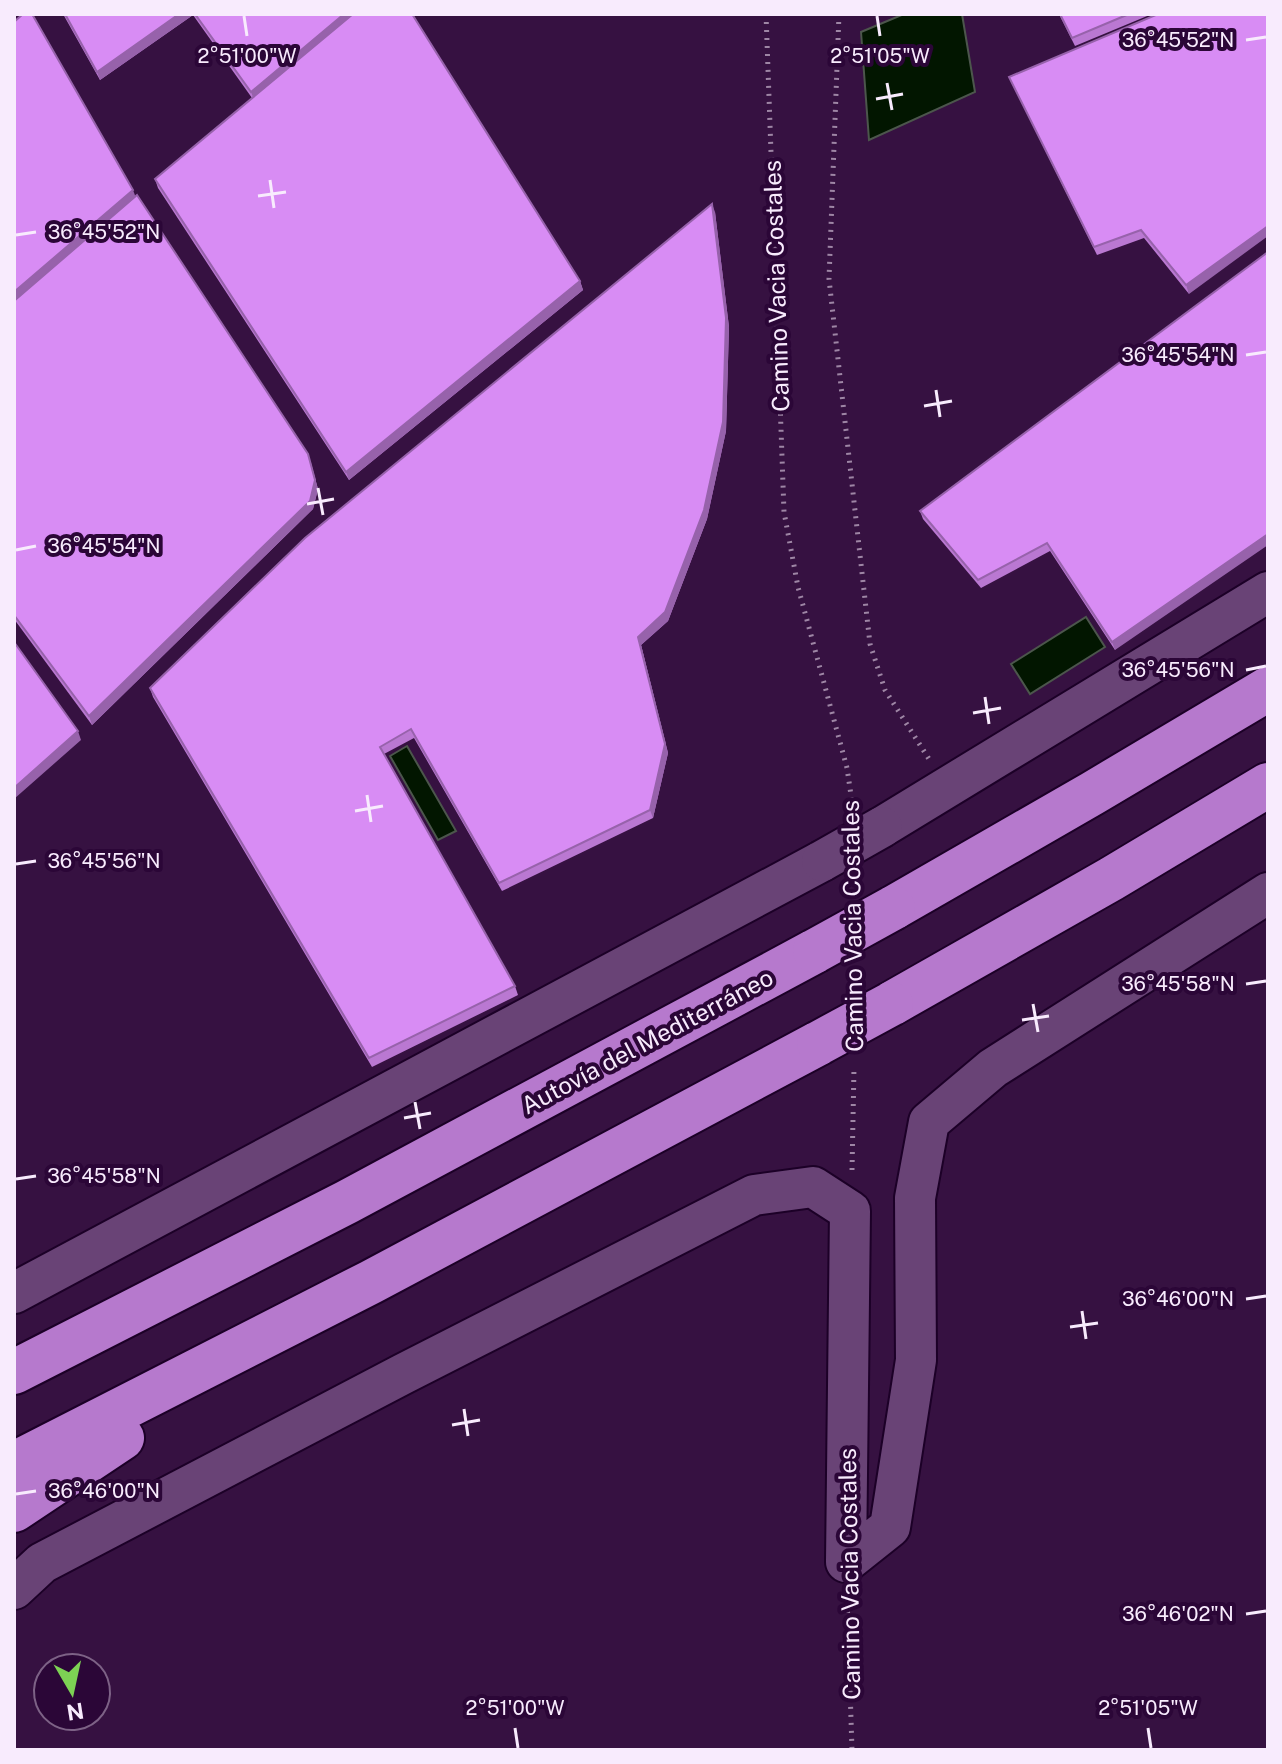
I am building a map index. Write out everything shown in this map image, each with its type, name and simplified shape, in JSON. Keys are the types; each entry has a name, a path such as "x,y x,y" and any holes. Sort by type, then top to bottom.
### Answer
{"highway":[{"name":"Autovía del Mediterráneo","path":"14,1372 347,1202 815,951 1268,689"},
{"path":"14,1464 371,1282 836,1053 891,1004 1111,879 1268,785"},
{"path":"14,1510 77,1466 371,1282"}],"street":[{"path":"14,1293 822,861 868,821 947,787 1268,592"},
{"path":"846,1562 890,1527 916,1360 915,1198 929,1122 993,1068 1268,893"},
{"path":"14,1589 42,1563 754,1195 813,1187 850,1211"},
{"name":"Camino Vacia Costales","path":"846,1562 850,1211"}],"path":[{"name":"Camino Vacia Costales","path":"766,14 784,512 798,587 847,768 868,821"},
{"path":"839,14 829,279 870,644 885,690 947,787"},
{"name":"Camino Vacia Costales","path":"836,1053 850,1211"},
{"name":"Camino Vacia Costales","path":"846,1562 852,1750"}],"shaded area":[{"path":"904,14 962,14 975,92 869,140 861,32"},
{"path":"1086,617 1105,647 1030,694 1011,664"},
{"path":"407,746 456,831 438,840 390,756"}],"building":[{"path":"23,14 32,14 133,190 14,292 14,22"},
{"path":"65,14 179,14 97,72"},
{"path":"195,14 344,14 251,92"},
{"path":"353,14 412,14 580,281 346,472 155,179"},
{"path":"1060,14 1129,14 1072,38"},
{"path":"1158,14 1268,14 1268,226 1186,285 1141,230 1094,247 1009,77"},
{"path":"137,195 308,454 315,480 310,501 89,716 14,615 14,301"},
{"path":"712,204 726,318 723,422 704,510 665,612 638,637 665,744 650,810 499,883 411,729 380,747 515,986 369,1058 150,688 305,538"},
{"path":"1268,252 1268,534 1112,642 1047,543 978,580 920,511"},
{"path":"14,642 78,731 14,788"}]}
